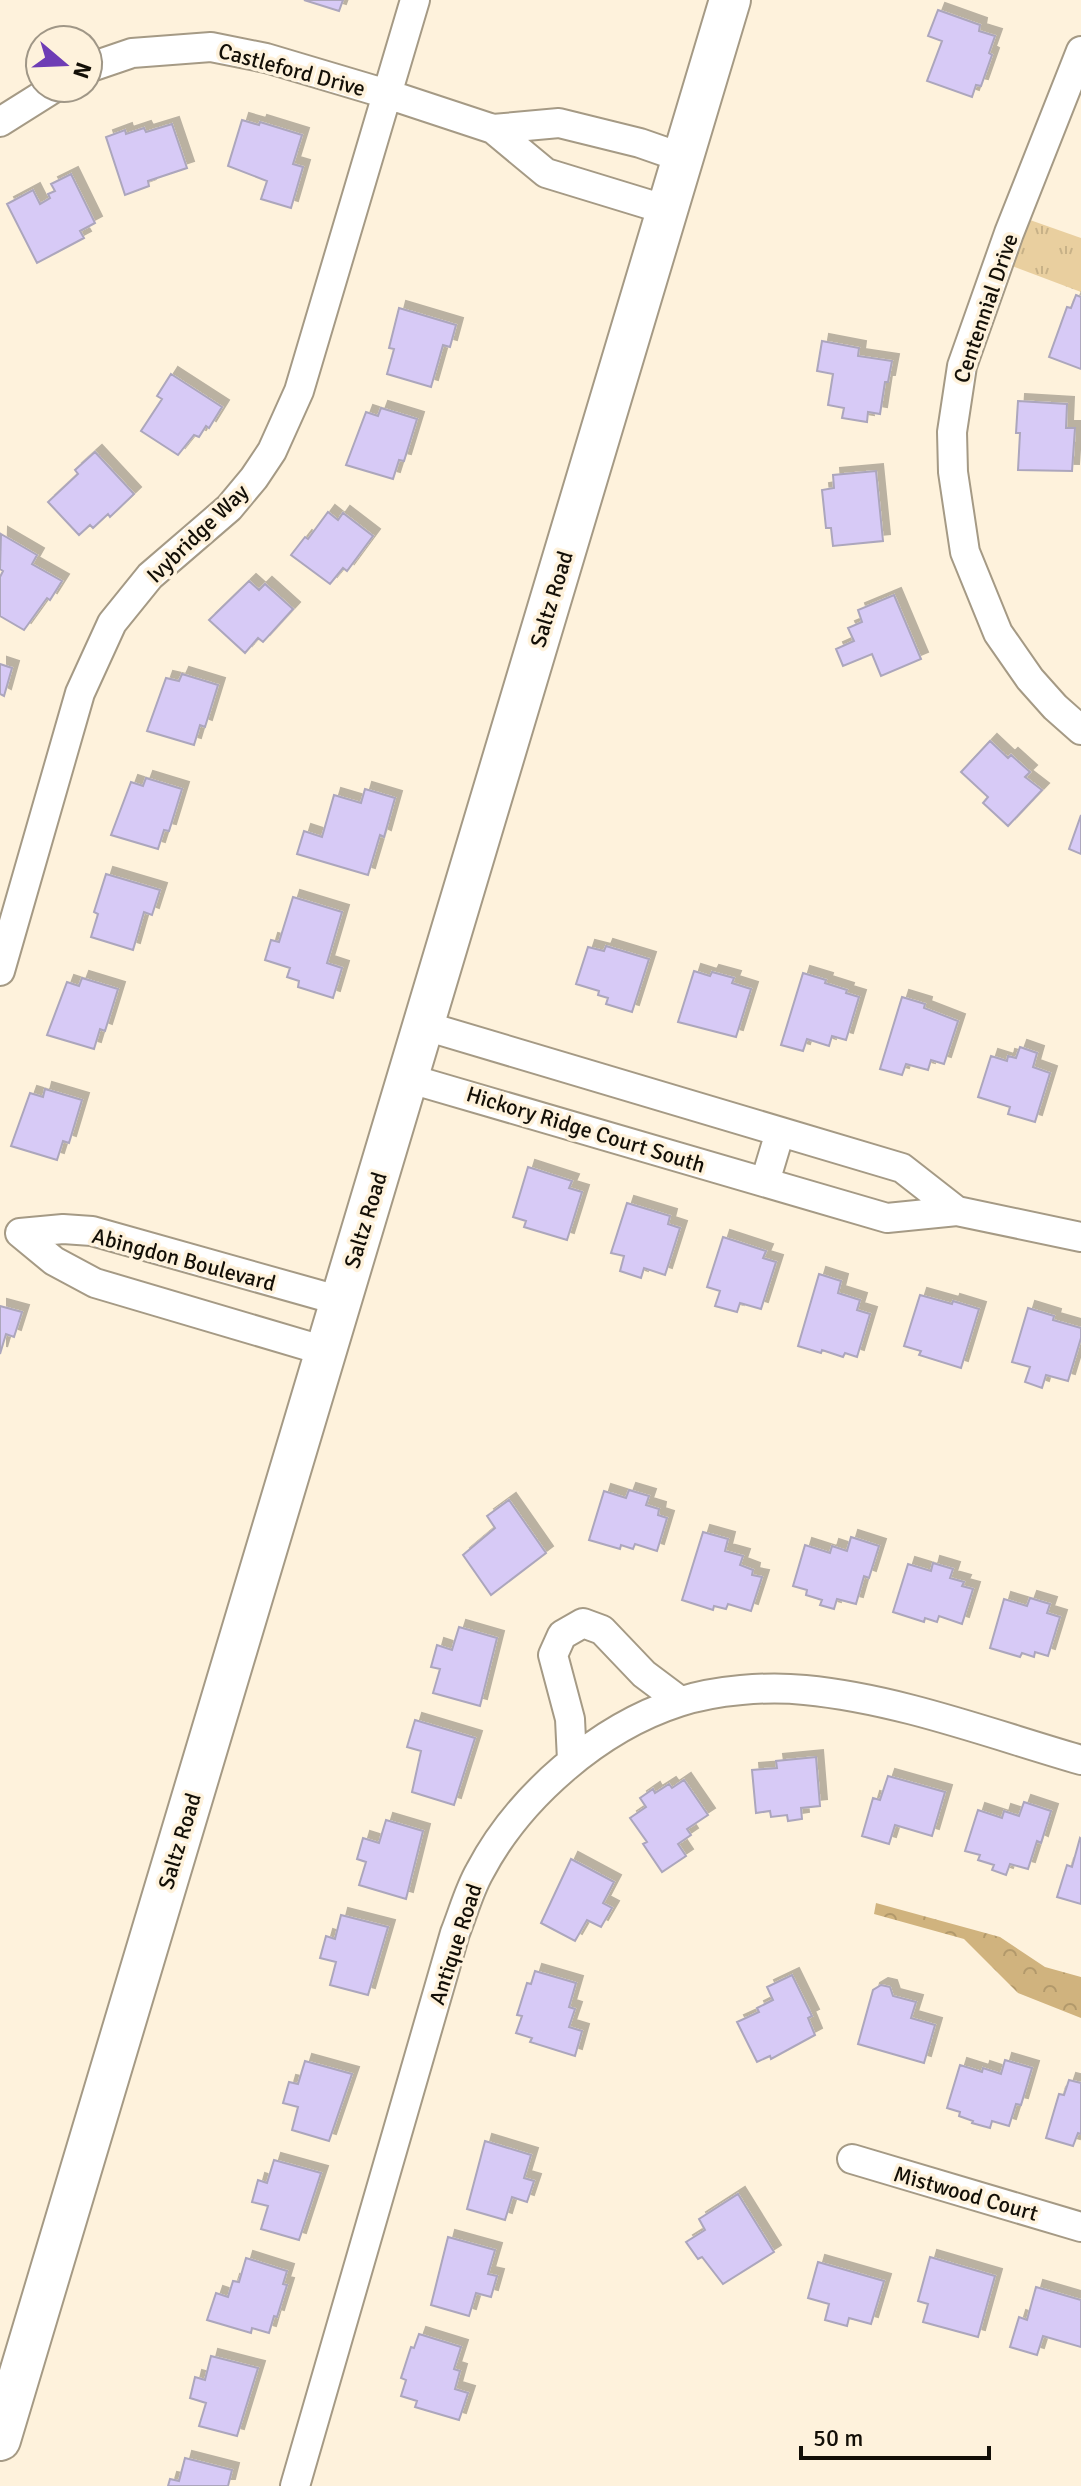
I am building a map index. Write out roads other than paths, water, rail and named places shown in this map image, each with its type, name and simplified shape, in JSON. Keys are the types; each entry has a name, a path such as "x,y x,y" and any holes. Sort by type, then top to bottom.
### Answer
{"street":[{"name":"Ivybridge Way","path":"0,971 80,693 112,623 150,576 229,508 272,451 287,421 299,391 415,0"},
{"name":"Saltz Road","path":"0,2440 730,0"},
{"name":"Castleford Drive","path":"104,63 132,53 211,47 266,58 493,129 546,173 667,210"},
{"name":"Centennial Drive","path":"1081,51 1009,233 962,366 952,432 953,472 965,552 998,633 1030,679 1081,730"},
{"path":"0,122 29,104"},
{"name":"Castleford Drive","path":"493,129 559,123 640,143 683,158"},
{"name":"Hickory Ridge Court South","path":"422,1025 902,1168 957,1211"},
{"name":"Hickory Ridge Court South","path":"407,1078 887,1218 957,1211 1081,1237"},
{"path":"765,1182 780,1132"},
{"name":"Abingdon Boulevard","path":"10,1230 92,1231 341,1301"},
{"name":"Abingdon Boulevard","path":"10,1230 54,1261 95,1283 325,1351"},
{"path":"572,1760 570,1719 553,1655 562,1635 583,1623 602,1630 644,1674 680,1701"},
{"name":"Antique Road","path":"295,2486 455,1933 479,1871 521,1811 572,1760 633,1721 680,1701 750,1689 805,1690 889,1704 1081,1760"},
{"name":"Mistwood Court","path":"852,2159 1081,2227"}]}
